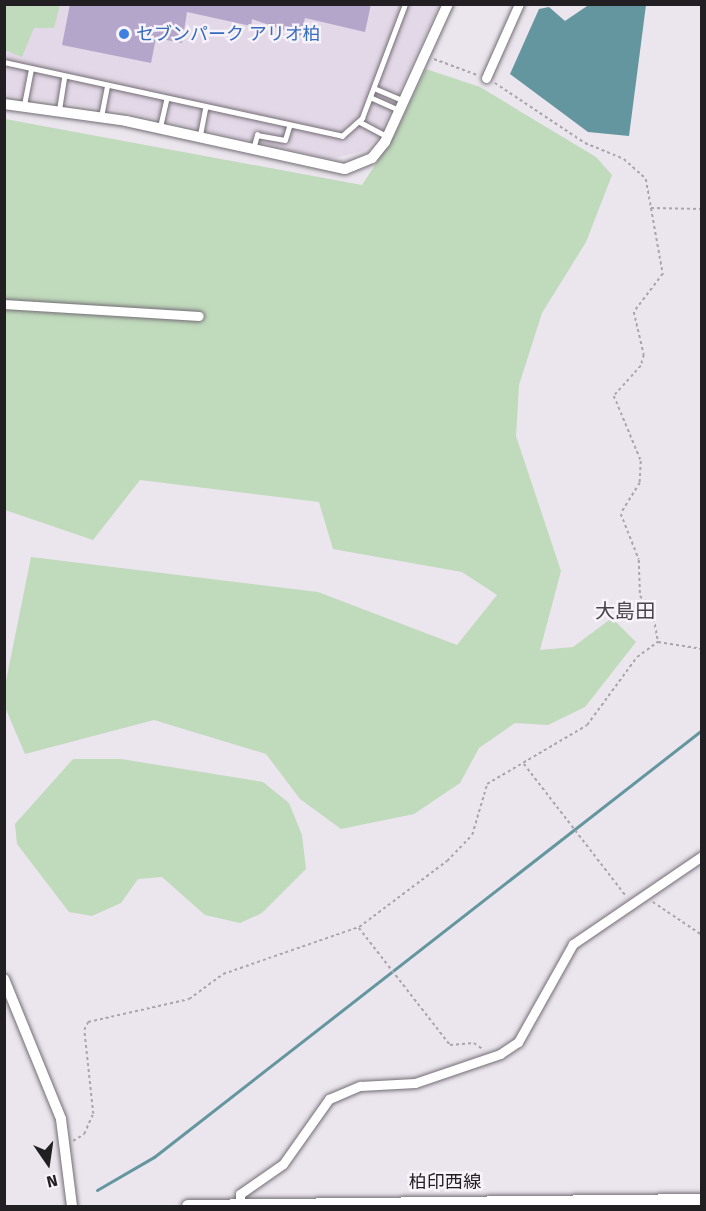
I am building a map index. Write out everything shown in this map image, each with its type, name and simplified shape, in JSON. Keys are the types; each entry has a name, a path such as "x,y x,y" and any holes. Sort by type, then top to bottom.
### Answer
{"main road":[{"name":"柏印西線","path":"188,1206 702,1200"}],"street":[{"path":"4,104 101,117 252,152 345,169 372,158 388,137 404,106 448,4"},
{"path":"486,78 519,4"},
{"path":"4,304 199,316"},
{"path":"240,1205 240,1194 283,1164 329,1099 360,1086 415,1083 490,1058 529,1029 573,944 702,856"},
{"path":"4,979 54,1097 66,1143 72,1206"}],"lane":[{"path":"4,62 289,127 342,136 360,122 405,4"},
{"path":"23,108 31,70"},
{"path":"58,112 64,77"},
{"path":"101,117 107,87"},
{"path":"374,88 404,106"},
{"path":"370,97 404,106"},
{"path":"160,129 166,100"},
{"path":"199,139 206,108"},
{"path":"360,122 388,137"},
{"path":"252,152 257,135 285,141 289,127"}],"path":[{"path":"426,57 486,78 585,143 624,159 646,179 663,274 634,312 644,355 641,366 614,396 641,461 640,483 621,514 639,560 640,596 652,607 658,642"},
{"path":"651,208 702,209"},
{"path":"66,1143 79,1140 93,1114 84,1030 88,1022 189,999 223,974 358,927 447,861 472,835 487,784 586,725 637,657 658,642 702,649"},
{"path":"524,764 632,904"},
{"path":"646,894 702,935"},
{"path":"358,927 450,1045 474,1043 490,1058"}],"shaded area":[{"path":"5,5 439,5 379,136 364,151 330,159 121,111 5,95"}],"green space":[{"path":"5,4 60,5 54,28 34,28 22,57 5,50"},
{"path":"426,69 480,87 596,157 612,175 586,242 542,313 519,385 516,436 561,571 540,650 573,647 612,618 636,642 585,707 548,725 515,723 479,748 460,783 414,814 341,829 300,799 266,754 154,720 25,754 5,707 4,691 31,557 318,592 457,645 497,595 462,572 333,549 319,502 140,480 93,540 5,510 5,119 362,185 394,136"},
{"path":"73,759 121,759 263,782 289,803 302,835 306,869 262,913 240,923 205,915 162,877 138,879 121,903 92,916 69,912 17,844 15,824"}],"water":[{"path":"590,4 646,5 629,136 588,132 510,74 539,9 549,7 565,21"}],"building":[{"name":"セブンパーク アリオ柏","path":"70,4 371,4 365,32 305,18 301,36 252,19 251,26 187,12 182,43 156,38 151,63 62,45"}],"waterway":[{"path":"97,1190 154,1157 702,730"}],"place":[{"name":"セブンパーク アリオ柏","path":"124,34"}],"district":[{"name":"大島田","path":"625,611"}]}
